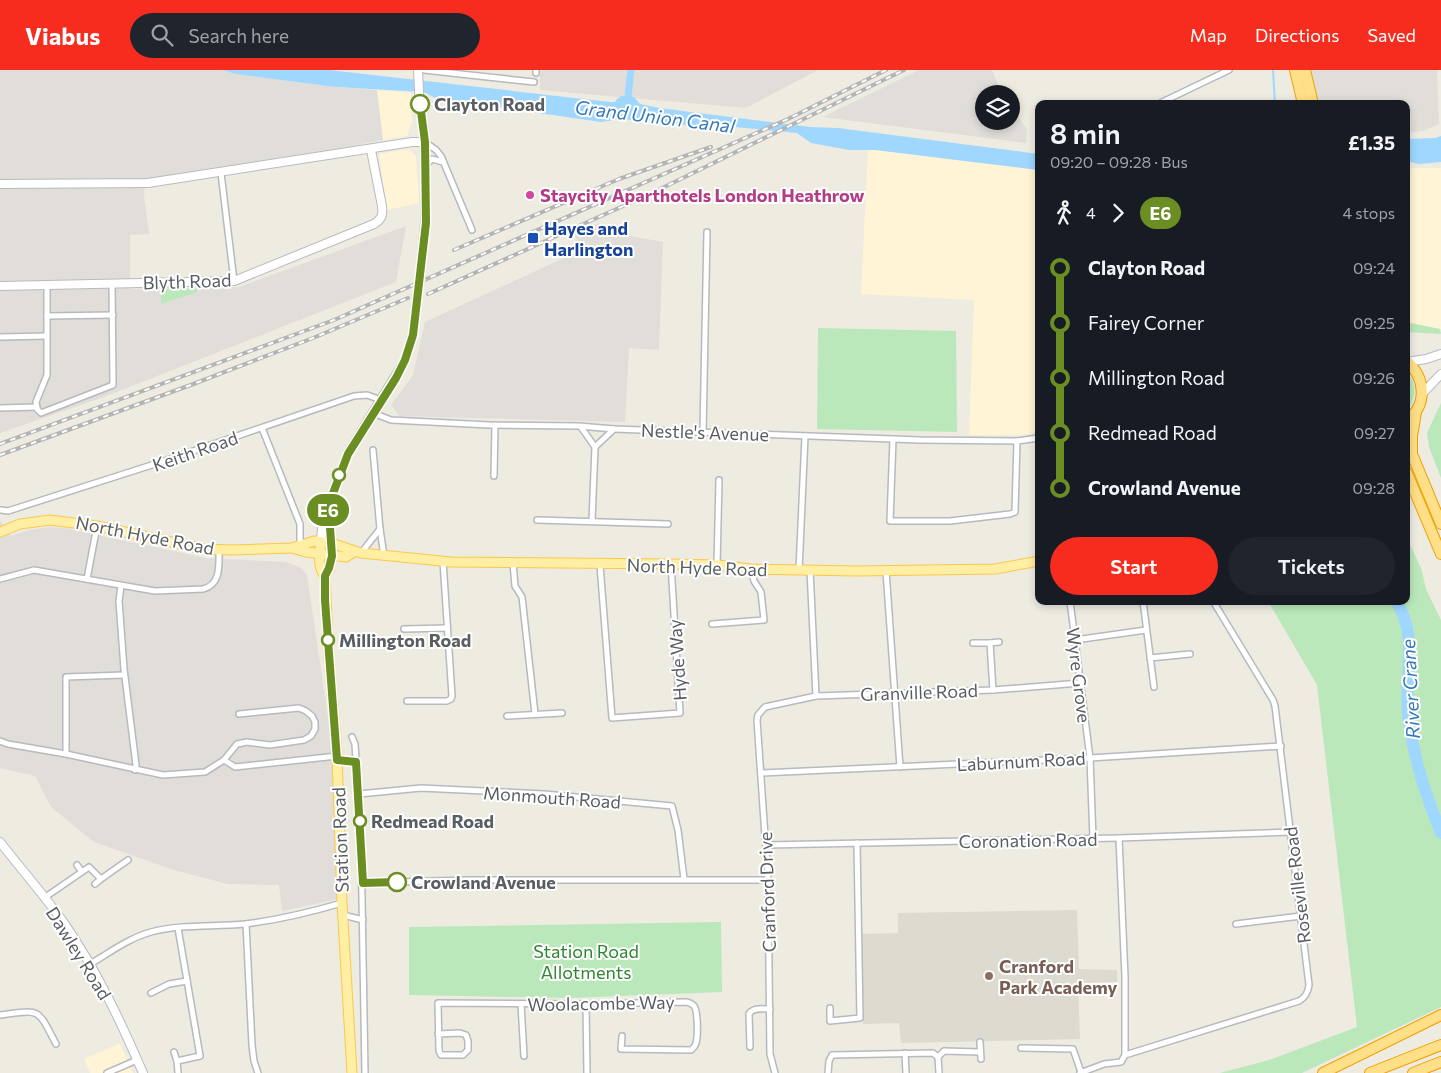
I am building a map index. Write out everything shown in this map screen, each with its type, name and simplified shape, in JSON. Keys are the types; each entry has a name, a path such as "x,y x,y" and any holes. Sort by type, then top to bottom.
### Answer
{"highway":[{"path":"1295,70 1302,100"},
{"path":"1305,70 1312,100"},
{"path":"1410,365 1419,376 1422,394 1416,412 1412,436 1412,454 1441,524"},
{"path":"1410,417 1416,412"},
{"path":"1410,480 1441,554"},
{"path":"1323,1073 1441,1016"},
{"path":"1370,1073 1441,1045"},
{"path":"1413,1073 1441,1062"}],"main road":[{"name":"North Hyde Road","path":"0,532 20,524 38,520 66,521 204,549 297,548 320,554 348,557 358,552"},
{"name":"North Hyde Road","path":"297,548 312,542 332,543 358,552 443,562 600,565 671,564 799,570 996,569 1035,562"},
{"name":"Station Road","path":"321,542 321,571 325,576"},
{"name":"Station Road","path":"332,543 332,556 325,576 337,758 342,904 352,1073"}],"street":[{"path":"424,70 534,82"},
{"path":"1166,100 1229,70"},
{"name":"Station Road","path":"321,542 322,527 326,522 332,496 348,454 401,369 413,335 425,228 425,142 418,74"},
{"path":"0,184 148,183 371,150 412,142 425,142 436,150 443,162 472,230"},
{"name":"Blyth Road","path":"0,286 234,281 380,220 383,214 382,206 371,150"},
{"path":"425,166 432,159 443,162"},
{"path":"221,172 234,281"},
{"path":"703,432 707,232"},
{"path":"47,285 47,375 36,402 41,413 113,385 112,283"},
{"path":"47,316 113,315"},
{"path":"0,337 47,336"},
{"path":"1410,361 1426,359 1441,354"},
{"path":"1422,394 1441,374"},
{"name":"Keith Road","path":"1,510 8,513 158,464 354,396 367,395 381,400"},
{"path":"0,408 37,407"},
{"name":"Nestle's Avenue","path":"373,413 391,420 495,425 579,426 614,429 893,439 1017,441 1035,439"},
{"path":"494,476 495,425"},
{"path":"582,427 595,447 592,521"},
{"path":"262,428 300,524 297,548"},
{"path":"595,447 614,429"},
{"path":"799,570 805,436"},
{"path":"893,439 890,521 894,522 950,521 1015,512 1017,441"},
{"path":"373,450 384,556"},
{"path":"717,566 719,480"},
{"path":"537,520 668,524"},
{"name":"Station Road","path":"326,522 330,527 332,543"},
{"path":"87,579 97,526"},
{"path":"358,552 380,529"},
{"path":"0,579 34,570 155,591 206,588 215,582 218,576 219,550"},
{"path":"407,701 451,699 452,696 443,562"},
{"path":"512,563 515,586 522,597 535,714"},
{"name":"Hyde Way","path":"600,565 612,718 680,713 671,564"},
{"path":"712,624 764,620 761,592 754,581 751,569"},
{"path":"810,570 816,696"},
{"path":"886,571 900,767"},
{"path":"120,586 119,600 124,675 135,770"},
{"name":"Wyre Grove","path":"1071,605 1090,758 1093,839"},
{"path":"1143,605 1154,686"},
{"name":"Roseville Road","path":"1126,1055 1299,1001 1304,998 1309,985 1273,700 1216,605"},
{"path":"404,629 447,628"},
{"path":"1075,640 1146,630"},
{"path":"973,643 999,642"},
{"path":"990,643 993,690"},
{"path":"1150,658 1190,654"},
{"path":"66,754 66,677 124,675"},
{"name":"Granville Road","path":"761,711 765,707 816,696 993,690 1080,683"},
{"path":"0,740 8,744 66,754 163,775 205,772 224,760 237,744 247,742 270,745 304,740 311,736 315,730 315,722 312,716 299,708 239,714"},
{"name":"Cranford Drive","path":"761,711 757,720 768,880 770,1054 775,1073"},
{"path":"506,716 562,713"},
{"path":"352,737 355,744 359,794 363,883 365,1073"},
{"name":"Laburnum Road","path":"761,773 1090,758 1280,746"},
{"path":"224,760 235,767 337,758 356,762"},
{"name":"Monmouth Road","path":"359,794 420,788 544,794 672,806 678,830 684,880"},
{"name":"Coronation Road","path":"766,845 1093,839 1291,832"},
{"path":"1021,1048 1074,1049 1081,1073 1104,1064 1122,1061 1126,1055 1119,838"},
{"name":"Dawley Road","path":"0,842 64,923 90,964 118,1015 143,1073"},
{"path":"830,1008 830,1021 860,1018 857,843"},
{"path":"94,884 128,860"},
{"path":"76,865 82,872"},
{"path":"44,898 89,866 101,879"},
{"path":"363,883 478,880 768,880"},
{"path":"90,964 126,942 150,932 178,928 246,924 312,912 342,904"},
{"path":"343,915 363,920"},
{"path":"1236,924 1300,916"},
{"path":"246,924 252,1045 258,1073"},
{"path":"177,1062 200,1056 178,928"},
{"path":"151,993 169,984 187,981"},
{"name":"Woolacombe Way","path":"438,1034 460,1033 466,1035 468,1050 463,1054 441,1055 438,1034 438,1003 586,1004 687,1002 694,1006 697,1013 696,1040 695,1046 691,1050 621,1049 622,1036"},
{"path":"521,1004 524,1056"},
{"path":"586,1004 587,1073"},
{"path":"750,1047 749,1014 753,1009 770,1008"},
{"path":"0,1015 29,1011 36,1012 43,1018 56,1044"},
{"path":"980,1042 981,1059"},
{"path":"938,1057 944,1051 980,1052"},
{"path":"174,1052 178,1072"},
{"path":"905,1053 906,1073"},
{"path":"828,1073 829,1061 832,1055 933,1053 938,1057 939,1073"},
{"path":"107,1073 137,1060"}],"shaded area":[{"path":"0,70 223,70 235,74 336,87 377,90 383,140 172,180 145,180 144,197 149,234 130,235 130,289 239,287 406,226 396,282 104,397 0,433"},
{"path":"540,70 818,70 746,108 540,90"},
{"path":"919,70 992,70 998,85 975,85 975,130 1020,130 1020,119 1027,129 1026,143 823,117"},
{"path":"1309,70 1437,70 1439,124 1423,131 1410,133 1410,100 1317,100"},
{"path":"377,90 411,93 412,122 407,136 383,140"},
{"path":"409,149 416,156 419,203 387,210 379,154"},
{"path":"868,149 1035,170 1035,433 1021,435 969,435 974,300 861,294"},
{"path":"1441,168 1441,329 1410,325 1410,169"},
{"path":"599,223 606,237 625,235 663,242 659,350 629,348 625,422 400,416 391,405 413,375 425,322 579,251 575,234"},
{"path":"0,521 11,536 29,530 49,527 65,528 206,558 286,562 301,568 307,575 333,751 338,899 282,911 279,885 228,884 174,870 94,842 51,807 35,776 0,768"},
{"name":"Cranford Park Academy","path":"1077,910 1079,969 1117,970 1117,982 1078,983 1080,1039 901,1043 899,1023 863,1024 859,934 898,933 898,913"},
{"path":"120,1043 133,1073 90,1073 84,1059"}],"green space":[{"path":"166,289 197,289 197,292 161,304 161,294"},
{"path":"1410,323 1440,329 1441,334 1410,332"},
{"path":"818,328 956,331 957,432 817,429"},
{"path":"1410,377 1414,387 1410,405"},
{"path":"1441,403 1441,478 1429,447 1427,433"},
{"path":"1410,545 1421,568 1426,589 1441,620 1441,1007 1302,1073 1220,1073 1269,1060 1357,1027 1317,685 1270,605 1395,605 1402,618 1407,654 1414,654 1414,640 1403,605 1410,605"},
{"name":"Station Road Allotments","path":"721,922 722,992 570,998 409,995 409,927"}],"water":[{"name":"Grand Union Canal","path":"223,70 329,70 610,102 615,102 621,96 634,97 640,104 659,108 810,127 838,128 1035,153 1035,170 875,150 849,150 811,143 797,133 714,125 707,128 622,119 601,122 435,98 424,92 336,87 235,74"},
{"path":"1441,136 1441,162 1419,164 1410,162 1410,139"}],"waterway":[{"name":"Grand Union Canal","path":"627,105 631,70"},
{"path":"1273,70 1275,100"},
{"name":"River Crane","path":"1398,605 1403,614 1409,642 1407,700 1413,745 1425,789 1441,833"}],"railway":[{"path":"0,444 334,320 788,119 886,70"},
{"path":"428,294 652,193 904,70"},
{"path":"454,250 619,179 711,147"},
{"path":"0,455 313,338 408,298"}],"bus line":[{"name":"E6","path":"397,882 363,883 356,762 337,760 325,600 325,576 328,572 332,556 332,543 330,527 326,522 332,496 348,454 396,378 405,360 413,335 426,223 425,142 420,104"}],"place":[{"name":"Clayton Road","path":"420,104"},
{"name":"Staycity Aparthotels London Heathrow","path":"530,195"},
{"name":"Hayes and Harlington","path":"533,238"},
{"name":"Millington Road","path":"328,640"},
{"name":"Redmead Road","path":"360,821"},
{"name":"Crowland Avenue","path":"397,882"},
{"name":"Cranford Park Academy","path":"989,976"}]}
